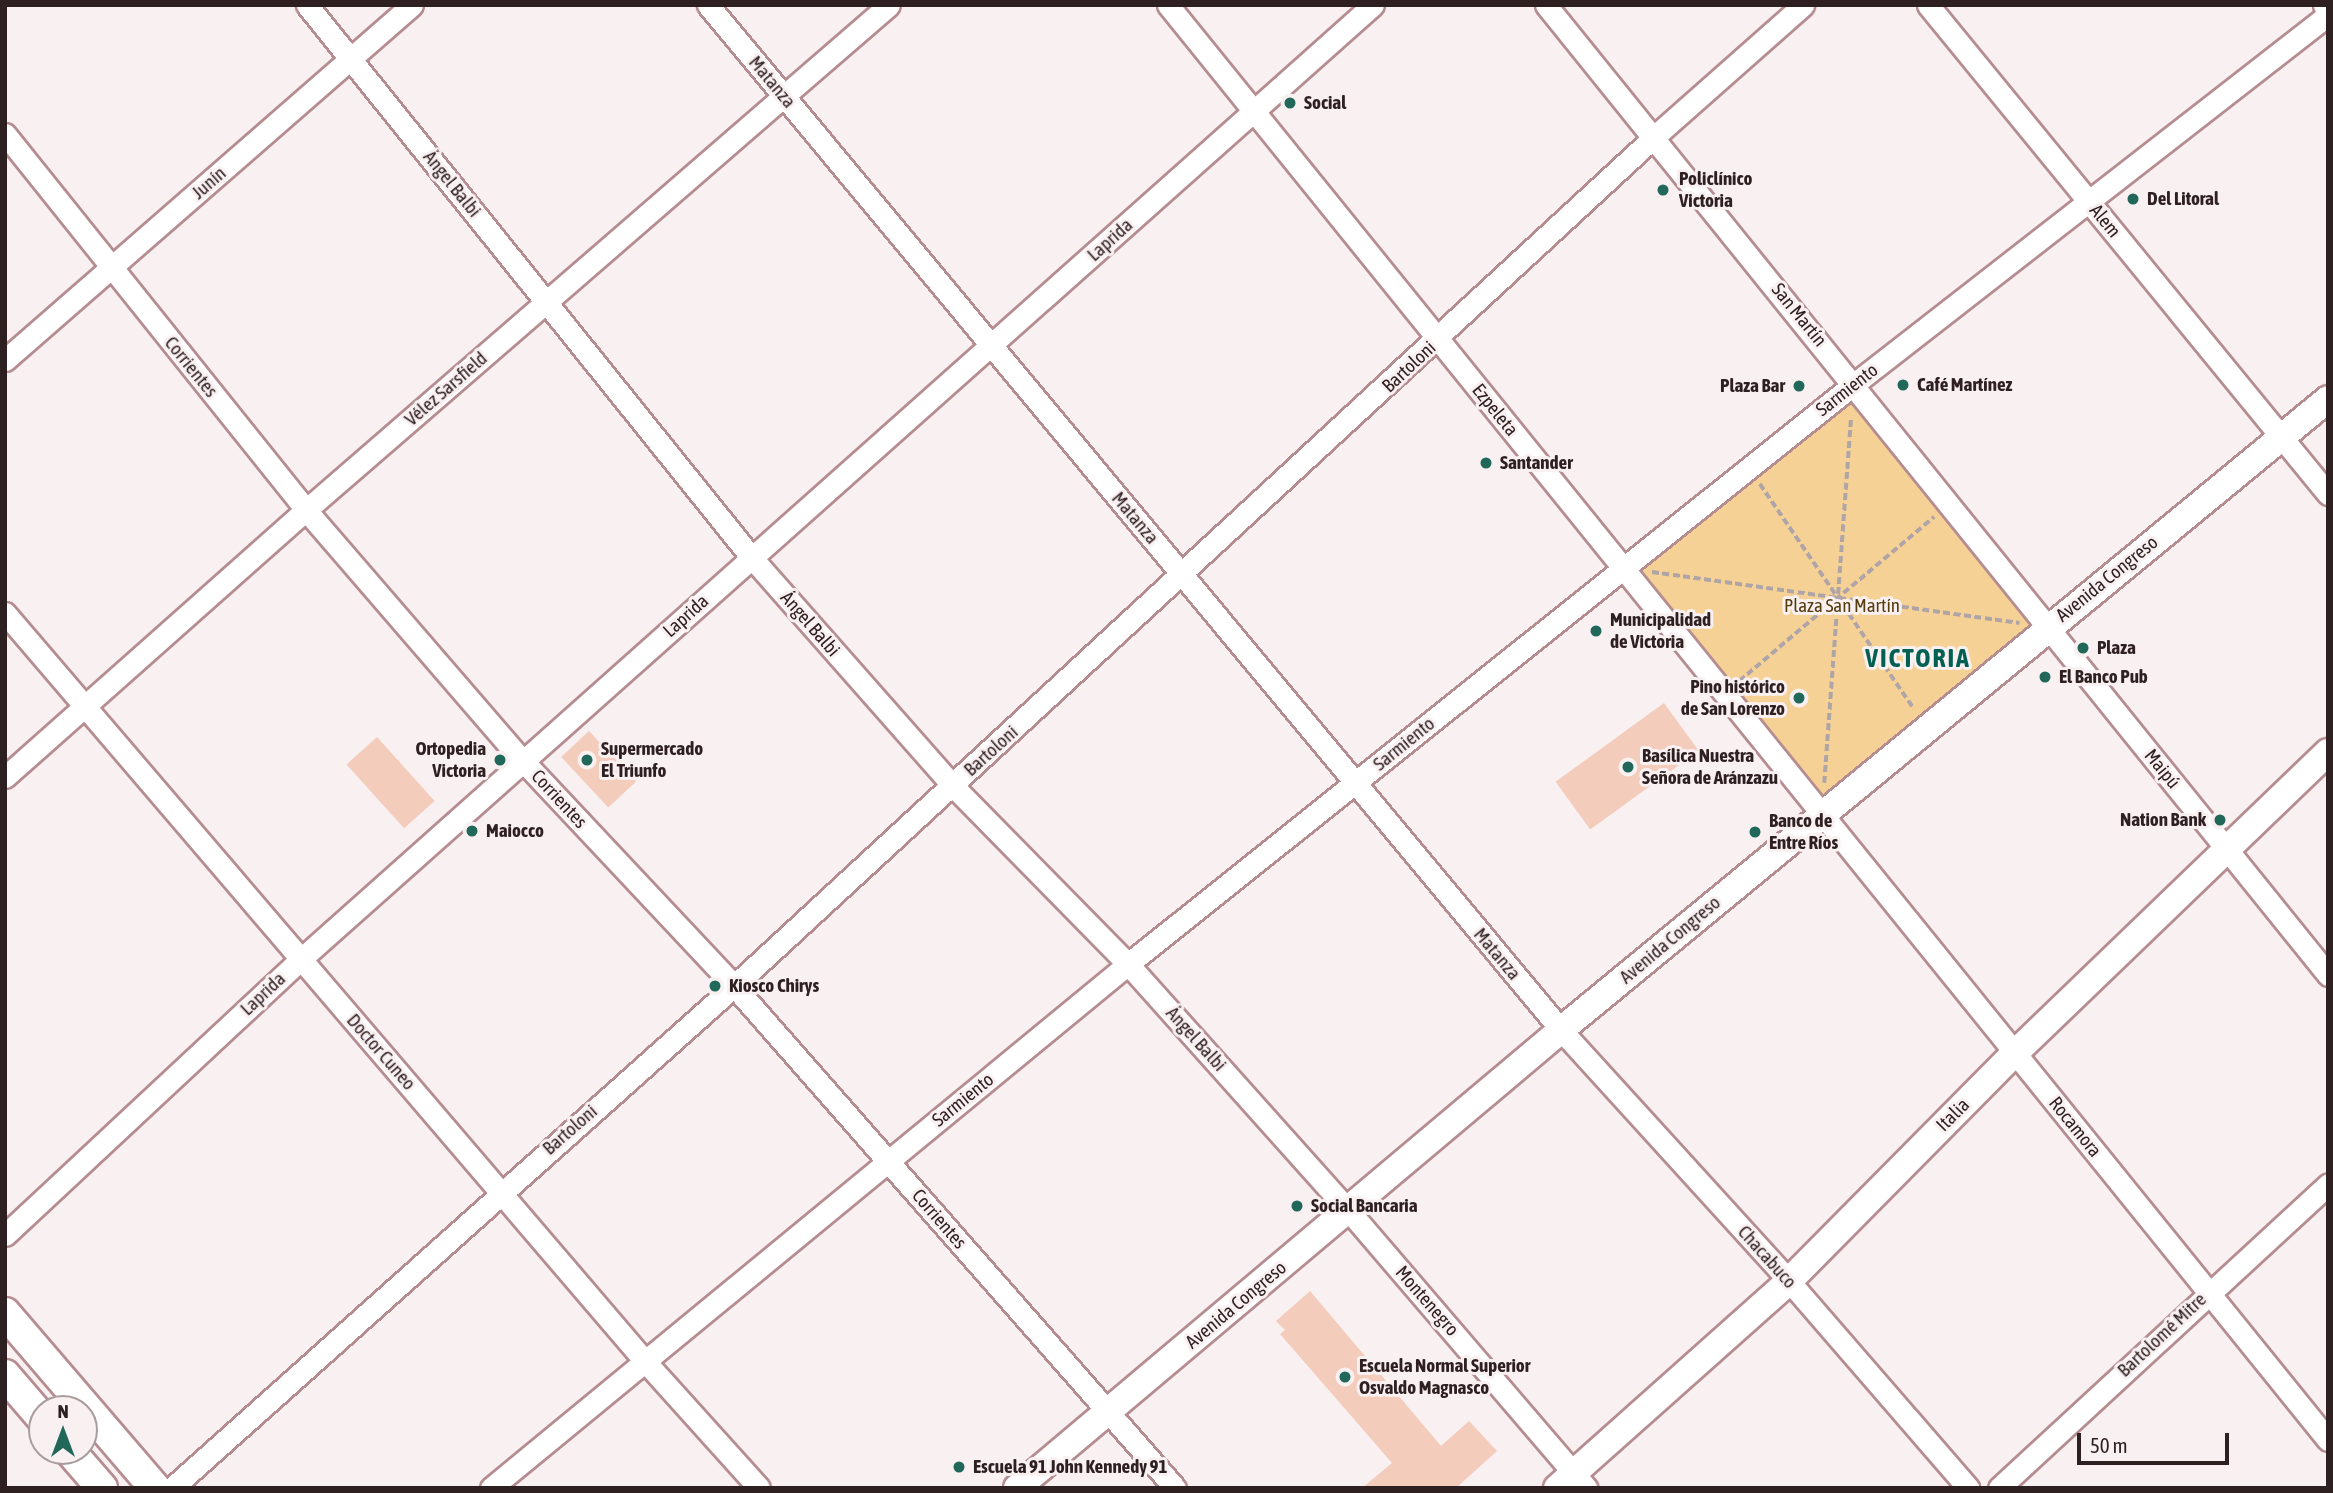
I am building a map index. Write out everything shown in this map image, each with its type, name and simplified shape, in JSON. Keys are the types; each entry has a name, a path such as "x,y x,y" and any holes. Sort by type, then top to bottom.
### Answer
{"main road":[{"path":"5,1313 155,1488"},
{"path":"5,1375 28,1402"},
{"path":"82,1465 102,1488"}],"street":[{"name":"Ángel Balbi","path":"307,5 752,558 953,786 1128,964 1349,1211"},
{"name":"Junín","path":"5,360 412,5"},
{"name":"Matanza","path":"708,5 1561,1030"},
{"name":"Vélez Sarsfield","path":"5,777 306,510 889,5"},
{"name":"Ezpeleta","path":"1168,5 1822,814"},
{"name":"Laprida","path":"5,1235 301,959 1373,5"},
{"name":"San Martín","path":"1546,5 2049,628"},
{"name":"Bartoloni","path":"172,1488 734,986 1183,576 1654,136 1803,5"},
{"name":"Alem","path":"1928,5 2328,494"},
{"name":"Sarmiento","path":"491,1488 643,1359 1128,964 1749,467 2328,15"},
{"name":"Corrientes","path":"5,134 306,510 523,761 734,986 1175,1488"},
{"name":"Avenida Congreso","path":"1017,1488 1561,1030 2328,399"},
{"name":"Doctor Cuneo","path":"5,613 643,1359 759,1488"},
{"name":"Maipú","path":"2049,628 2328,975"},
{"name":"Italia","path":"1571,1484 1789,1281 2015,1053 2225,847 2328,752"},
{"name":"Rocamora","path":"1822,814 2328,1440"},
{"name":"Chacabuco","path":"1561,1030 1789,1281 1968,1488"},
{"name":"Bartolomé Mitre","path":"1999,1488 2208,1292 2328,1184"},
{"name":"Montenegro","path":"1349,1211 1571,1484"}],"path":[{"path":"1822,814 1854,384"},
{"path":"1749,467 1927,728"},
{"path":"1724,693 1950,504"},
{"path":"1623,568 2049,628"}],"green space":[{"name":"Plaza San Martín","path":"1854,384 2050,626 1821,812 1625,570"}],"building":[{"name":"Basílica Nuestra Señora de Aránzazu","path":"1664,703 1699,751 1590,829 1556,782"},
{"path":"589,731 636,781 608,807 561,757"},
{"path":"377,737 435,801 404,828 347,764"},
{"path":"1310,1291 1441,1446 1469,1421 1497,1451 1456,1488 1362,1488 1392,1463 1280,1334 1285,1330 1276,1321"}],"place":[{"name":"Social","path":"1290,103"},
{"name":"Policlínico Victoria","path":"1663,190"},
{"name":"Del Litoral","path":"2133,199"},
{"name":"Café Martínez","path":"1903,385"},
{"name":"Plaza Bar","path":"1799,386"},
{"name":"Santander","path":"1486,463"},
{"name":"Municipalidad de Victoria","path":"1596,631"},
{"name":"Plaza","path":"2083,648"},
{"name":"El Banco Pub","path":"2045,677"},
{"name":"Pino histórico de San Lorenzo","path":"1799,698"},
{"name":"Ortopedia Victoria","path":"500,760"},
{"name":"Supermercado El Triunfo","path":"587,760"},
{"name":"Basílica Nuestra Señora de Aránzazu","path":"1628,767"},
{"name":"Nation Bank","path":"2220,820"},
{"name":"Maiocco","path":"472,831"},
{"name":"Banco de Entre Ríos","path":"1755,832"},
{"name":"Kiosco Chirys","path":"715,986"},
{"name":"Social Bancaria","path":"1297,1206"},
{"name":"Escuela Normal Superior Osvaldo Magnasco","path":"1345,1377"},
{"name":"Escuela 91 John Kennedy 91","path":"959,1467"}],"district":[{"name":"VICTORIA","path":"1918,659"}]}
